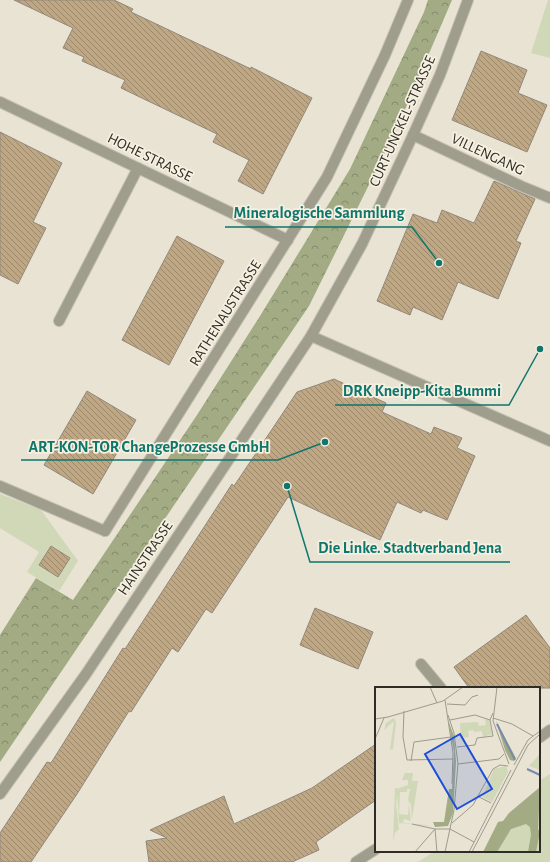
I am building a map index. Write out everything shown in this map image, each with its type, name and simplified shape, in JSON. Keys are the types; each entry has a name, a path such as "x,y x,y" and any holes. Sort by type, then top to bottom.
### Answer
{"street":[{"name":"RATHENAUSTRASSE","path":"0,486 105,531 327,177 385,55 408,0"},
{"name":"CURT-UNCKEL-STRASSE","path":"311,336 362,244 413,135 440,75 468,0"},
{"name":"HOHE STRASSE","path":"0,102 288,240"},
{"name":"VILLENGANG","path":"413,135 521,186 550,198"},
{"path":"59,321 138,168"},
{"path":"311,336 550,441"},
{"name":"HAINSTRASSE","path":"0,794 86,674 311,336"},
{"path":"421,664 439,687"},
{"path":"540,737 550,730"},
{"path":"356,862 375,850"}],"green space":[{"path":"428,0 452,0 397,128 309,306 0,762 0,635 36,578 73,600 197,415 260,316 350,169 424,12"},
{"path":"548,0 550,0 550,58 531,53"},
{"path":"0,494 41,510 78,561 59,591 27,572 39,552 0,528"},
{"path":"550,774 550,862 418,862 433,852 540,852 540,780"}],"building":[{"path":"14,0 114,0 133,9 131,12 251,69 251,67 312,98 263,194 238,181 249,160 213,142 217,134 121,88 125,80 82,61 84,57 63,48 73,28"},
{"path":"481,51 527,70 518,93 547,105 527,152 452,120"},
{"path":"0,132 62,163 33,222 46,228 18,284 0,275"},
{"path":"494,181 535,199 516,241 521,243 498,299 458,282 442,320 413,307 410,315 377,301 413,214 437,223 442,210 474,223"},
{"path":"177,236 224,261 169,365 122,340"},
{"path":"334,379 386,403 382,412 431,434 434,427 462,438 457,448 475,456 447,520 423,510 421,513 397,502 380,540 288,497 212,613 206,609 178,652 172,648 131,712 129,711 77,794 31,862 0,862 0,833 47,762 51,763 123,648 125,649 232,484 234,486 297,392"},
{"path":"87,391 136,420 93,494 44,465"},
{"path":"51,546 70,558 58,577 39,565"},
{"path":"315,608 373,632 358,669 300,645"},
{"path":"526,615 550,648 550,688 468,687 454,667"},
{"path":"375,745 375,801 316,842 319,850 292,862 149,862 146,841 167,838 150,830 224,796 234,824 312,788"}],"place":[{"name":"Mineralogische Sammlung","path":"439,263"},
{"name":"DRK Kneipp-Kita Bummi","path":"540,349"},
{"name":"ART-KON-TOR ChangeProzesse GmbH","path":"325,442"},
{"name":"Die Linke. Stadtverband Jena","path":"287,486"}]}
